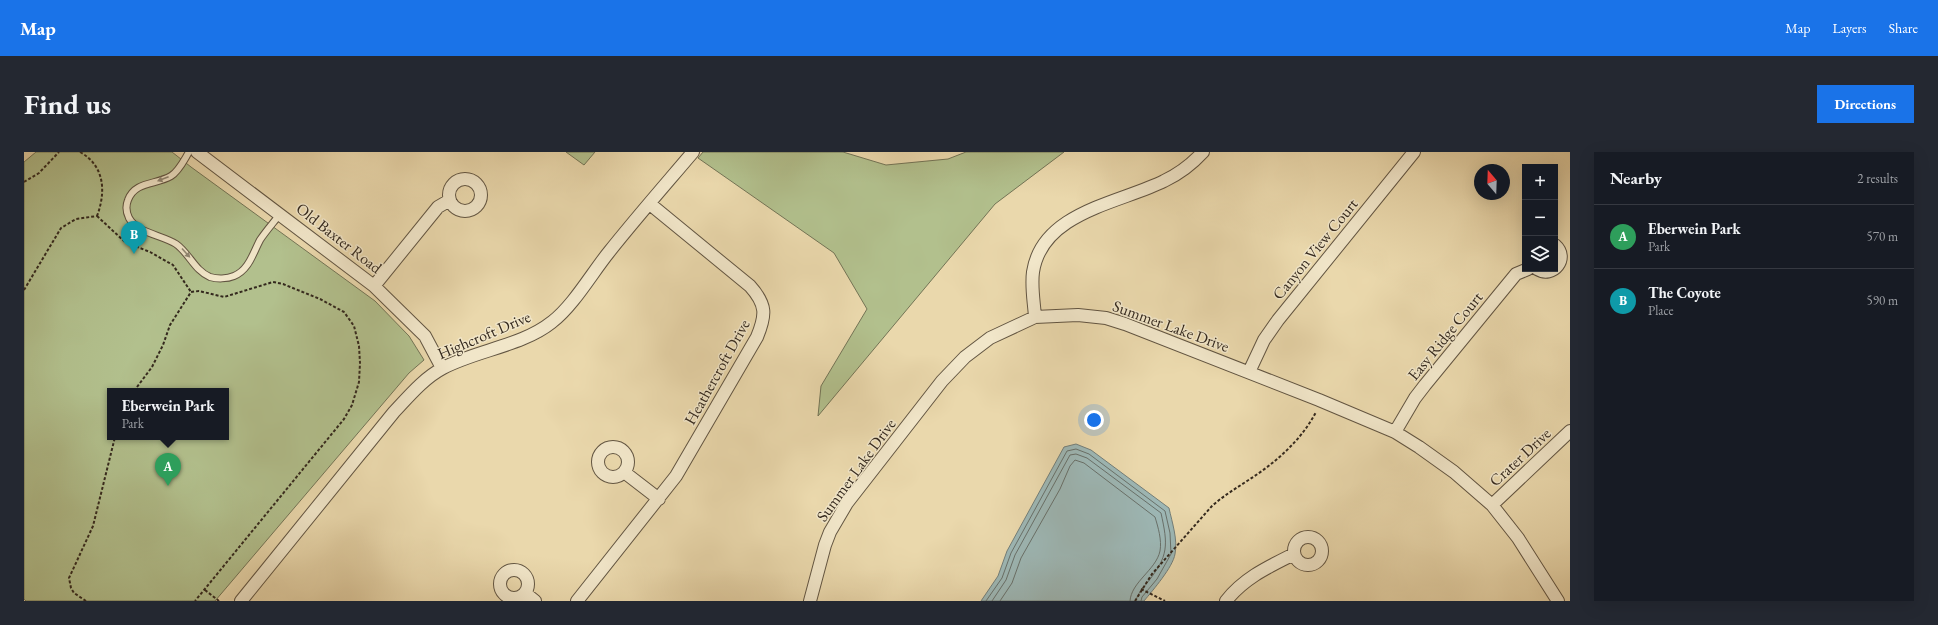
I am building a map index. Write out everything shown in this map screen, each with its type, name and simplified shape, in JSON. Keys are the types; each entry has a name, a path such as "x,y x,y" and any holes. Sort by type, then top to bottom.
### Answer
{"street":[{"name":"Old Baxter Road","path":"197,152 374,286 426,336 442,368"},
{"name":"Highcroft Drive","path":"241,601 394,412 421,384 442,368 475,354 526,337 552,323 566,309 610,251 693,152"},
{"path":"1035,317 1032,285 1034,270 1047,240 1058,228 1077,216 1164,182 1185,168 1203,152"},
{"name":"Canyon View Court","path":"1249,372 1264,340 1278,320 1414,152"},
{"path":"374,286 438,207 450,200"},
{"name":"Heathercroft Drive","path":"577,601 676,476 757,337 763,320 764,309 758,294 650,204"},
{"path":"1558,249 1561,256 1558,266"},
{"name":"Easy Ridge Court","path":"1395,432 1415,398 1425,385 1516,274 1522,272"},
{"name":"Summer Lake Drive","path":"810,601 824,545 837,518 942,381 965,357 990,338 1035,317 1078,314 1106,318 1249,372 1395,432 1454,472 1492,505 1518,538 1558,601"},
{"name":"Crater Drive","path":"1492,505 1570,432"},
{"path":"624,472 659,499"},
{"path":"1226,601 1234,590 1259,571 1294,554"},
{"path":"526,594 535,601"}],"lane":[{"path":"189,152 179,168 171,176 140,186 133,191 128,200 126,209 129,218 140,228 175,243 186,251 204,273 220,278 234,276 245,269 261,240 280,214"}],"path":[{"path":"24,182 39,173 59,152"},
{"path":"80,152 93,162 100,173 103,196 97,216"},
{"path":"24,290 61,228 76,219 97,216"},
{"path":"97,216 125,242 150,252 173,265 191,292"},
{"path":"136,388 152,367 163,345 170,325 191,292 198,291 224,297 273,282 284,284 320,299 344,312 354,326 359,346 359,382 352,404 344,419 206,590 195,601"},
{"path":"1134,601 1152,574 1212,506 1223,496 1268,466 1283,453 1309,425 1316,412"},
{"path":"86,601 74,593 70,588 69,578 93,526 114,440"},
{"path":"206,590 219,601"},
{"path":"1141,590 1165,601"}],"green space":[{"path":"36,152 172,152 375,301 409,336 424,360 409,373 215,601 26,601 24,599 24,162"},
{"path":"566,152 595,152 584,165"},
{"path":"703,152 843,152 886,165 948,159 966,152 1064,152 995,204 818,416 821,386 867,309 834,253 698,158"}],"water":[{"path":"1076,444 1091,450 1169,508 1176,543 1175,554 1171,565 1144,601 981,601 998,576 1007,551 1064,447"}],"place":[{"name":"The Coyote","path":"134,254"},
{"name":"Eberwein Park","path":"168,486"}]}
